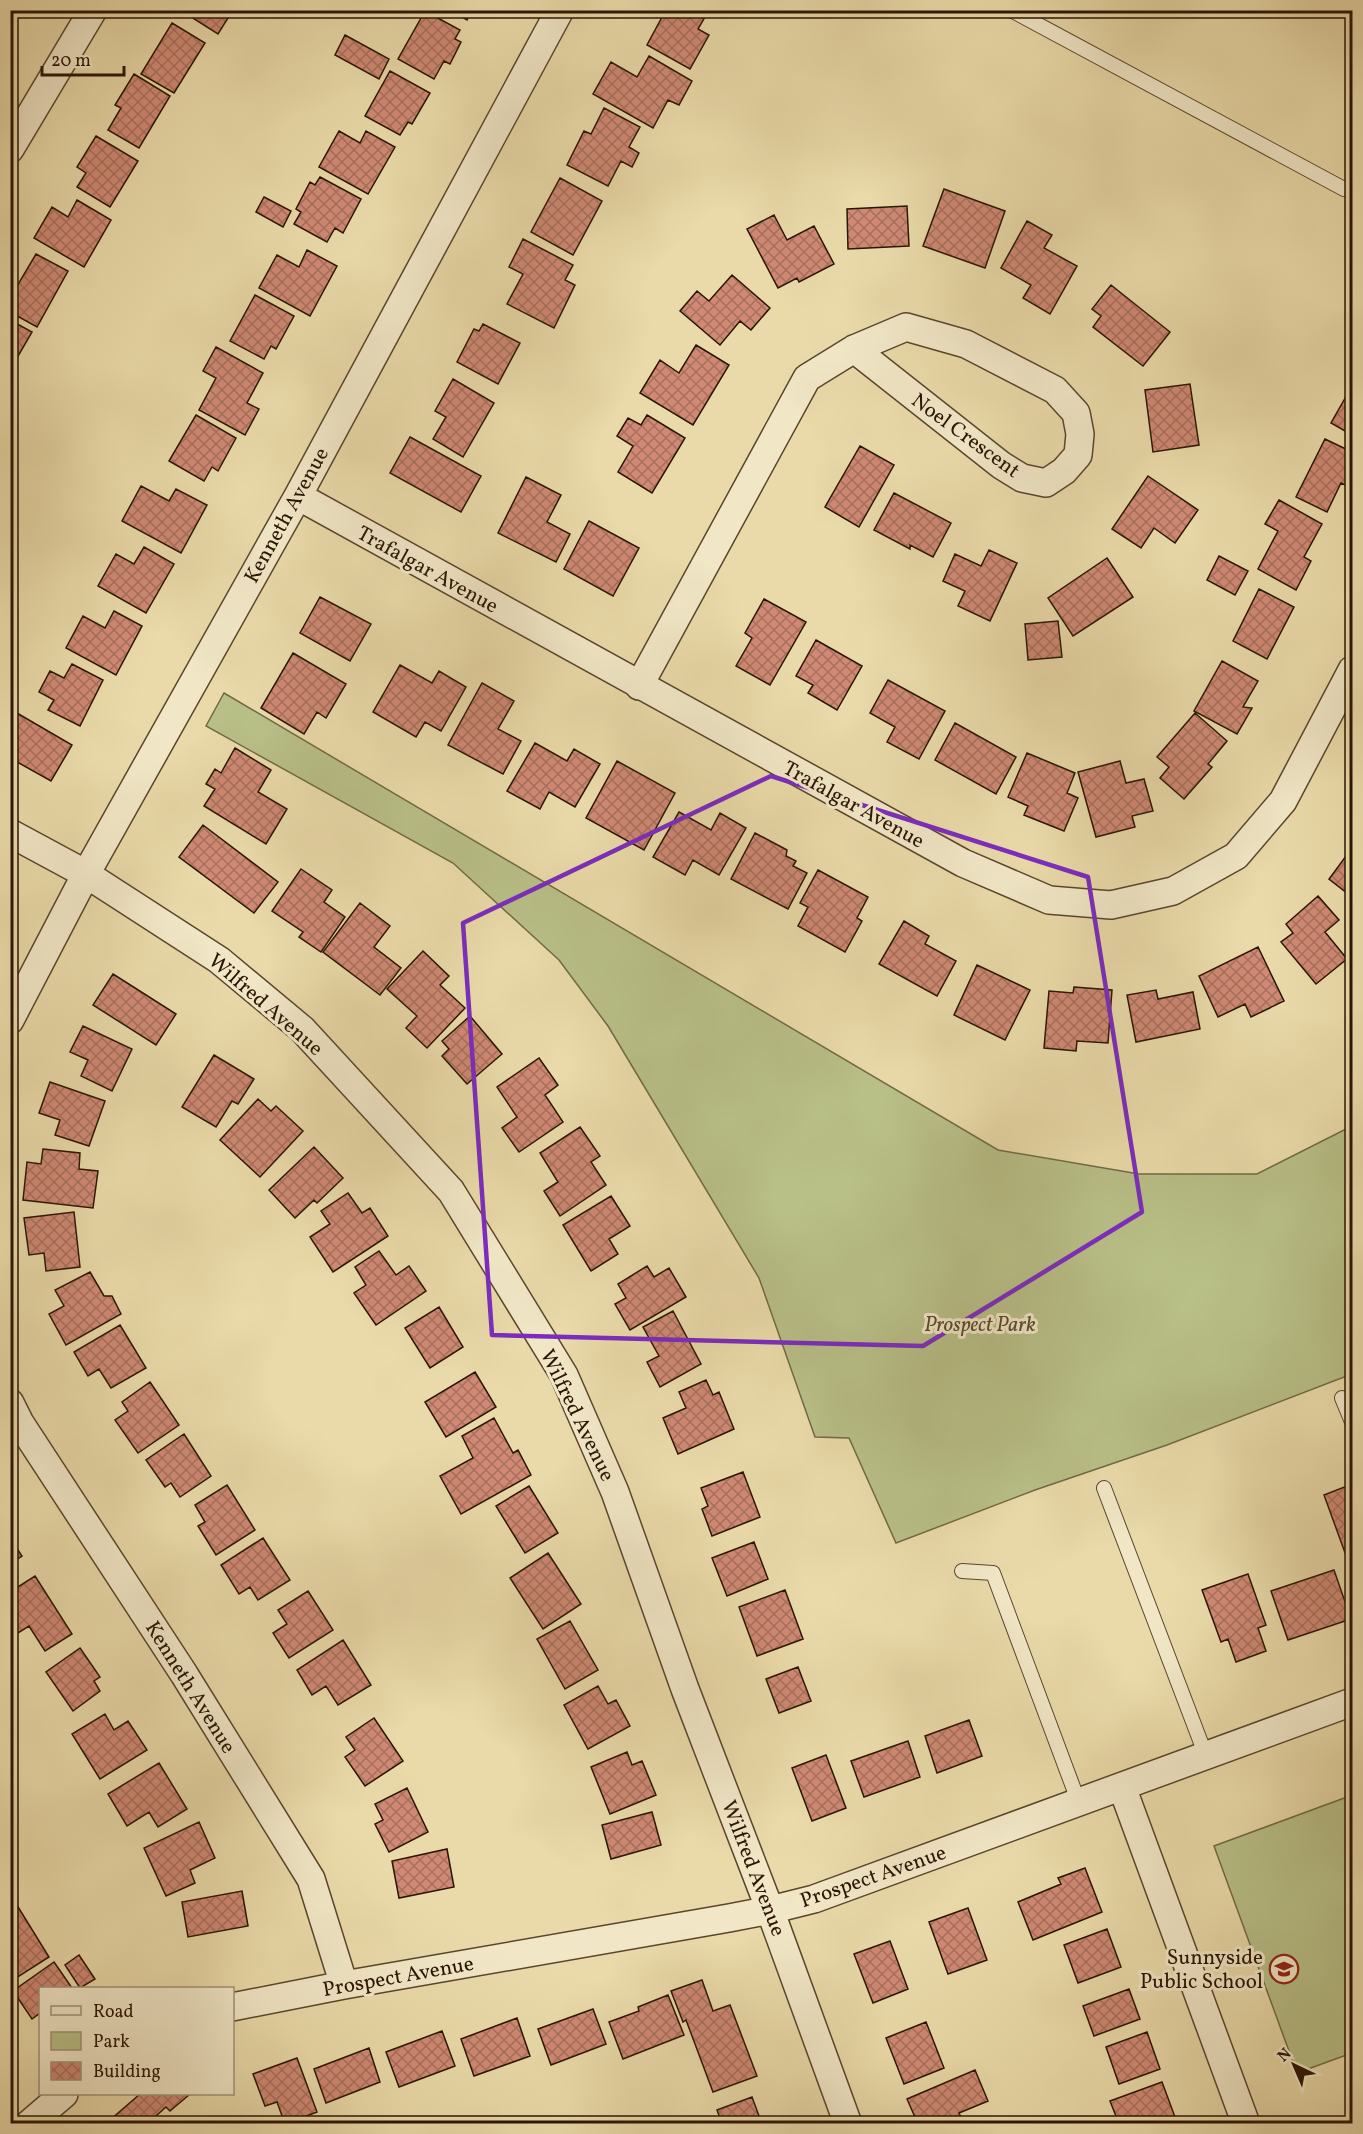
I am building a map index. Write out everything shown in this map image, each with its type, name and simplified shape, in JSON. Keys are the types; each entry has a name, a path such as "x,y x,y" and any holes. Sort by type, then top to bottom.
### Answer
{"street":[{"path":"10,149 93,10"},
{"name":"Kenneth Avenue","path":"10,1020 86,874 298,496 560,10"},
{"name":"Noel Crescent","path":"639,686 807,378 854,349 906,327 966,344 1055,390 1076,413 1080,434 1078,455 1064,471 1046,483 1022,478 854,349"},
{"name":"Trafalgar Avenue","path":"298,496 963,863 1049,900 1111,905 1173,891 1236,856 1283,801 1353,670"},
{"name":"Wilfred Avenue","path":"10,833 86,874 219,960 302,1029 451,1191 564,1375 615,1492 685,1689 770,1910 848,2124"},
{"name":"Kenneth Avenue","path":"10,1403 20,1424 184,1674 311,1879 344,1985"},
{"name":"Prospect Avenue","path":"234,2007 770,1910 814,1899 1353,1702"},
{"path":"1122,1787 1246,2124"},
{"path":"29,2124 63,2095"}],"lane":[{"path":"1011,10 1344,189 1353,189"},
{"path":"1342,1398 1353,1422"},
{"path":"1104,1488 1206,1756"},
{"path":"962,1571 993,1573 1078,1803"}],"highlighted area":[{"path":"771,776 1088,877 1142,1212 923,1346 492,1335 463,923"}],"green space":[{"name":"Prospect Park","path":"224,693 998,1150 1139,1174 1257,1174 1352,1126 1352,1374 1167,1445 1035,1490 896,1543 849,1438 815,1437 759,1278 608,1026 559,960 453,863 206,726"},
{"path":"1347,1797 1352,1813 1352,2053 1297,2073 1214,1846"}],"building":[{"path":"180,10 233,10 218,34"},
{"path":"450,10 472,10 467,20"},
{"path":"651,10 709,10 698,29 709,35 690,69 647,45 662,17"},
{"path":"425,11 460,30 455,39 461,42 450,64 444,61 434,79 398,59"},
{"path":"172,23 205,43 174,93 141,74"},
{"path":"345,35 389,59 379,79 335,55"},
{"path":"649,56 692,81 679,105 668,100 653,128 593,94 611,62 637,77"},
{"path":"390,71 430,93 412,124 408,122 400,135 365,116"},
{"path":"134,74 170,96 139,148 108,130 121,108 115,105"},
{"path":"604,108 640,127 629,147 639,153 632,167 621,161 608,186 567,165 584,131 591,134"},
{"path":"339,131 360,143 366,131 395,147 368,194 319,167"},
{"path":"96,136 138,161 110,207 77,187 86,173 77,167"},
{"path":"320,177 361,199 343,233 335,228 327,242 294,224 301,212 296,209 310,182 315,185"},
{"path":"560,178 602,201 573,255 531,232"},
{"path":"944,189 1005,211 985,268 923,246"},
{"path":"264,197 291,211 283,227 256,212"},
{"path":"77,200 111,220 84,267 34,238 52,207 68,217"},
{"path":"907,206 909,246 848,249 847,209"},
{"path":"774,215 787,240 814,226 834,264 799,282 797,278 778,288 747,229"},
{"path":"1027,221 1052,235 1044,248 1077,266 1050,314 1023,298 1031,285 1001,268"},
{"path":"523,239 573,265 565,280 575,285 554,328 507,304 523,274 509,267"},
{"path":"307,250 337,266 310,316 259,288 277,255 299,267"},
{"path":"36,254 68,271 37,327 10,312 10,298"},
{"path":"732,275 770,308 751,330 740,321 720,345 680,311 697,291 709,301"},
{"path":"1111,285 1170,332 1143,366 1093,327 1101,316 1092,309"},
{"path":"255,295 294,316 276,349 271,346 264,359 230,341"},
{"path":"10,320 32,332 10,370"},
{"path":"483,324 520,343 498,384 457,362 474,329 479,331"},
{"path":"696,345 729,365 693,425 640,393 660,360 679,373"},
{"path":"216,347 263,373 247,403 259,409 245,435 199,410 216,378 203,371"},
{"path":"453,379 494,403 463,457 433,439 446,417 435,411"},
{"path":"1190,384 1199,445 1153,452 1145,390"},
{"path":"1352,386 1352,435 1331,423"},
{"path":"196,415 236,438 218,471 212,467 204,481 169,461"},
{"path":"647,415 685,438 652,493 618,472 633,446 617,436 628,418 641,425"},
{"path":"410,437 481,476 461,512 390,473"},
{"path":"1325,439 1352,452 1352,488 1341,483 1327,512 1296,497"},
{"path":"860,446 894,465 859,527 825,507"},
{"path":"1148,476 1198,510 1175,543 1154,528 1141,548 1112,529"},
{"path":"526,477 561,495 547,522 570,534 556,562 498,533"},
{"path":"141,486 169,501 176,489 207,505 181,553 122,521"},
{"path":"894,493 951,523 933,557 910,545 910,549 874,530"},
{"path":"1279,500 1322,524 1304,557 1311,561 1296,590 1258,569 1278,531 1265,524"},
{"path":"589,521 639,548 613,596 564,569"},
{"path":"144,547 174,564 146,613 98,586 116,554 134,564"},
{"path":"989,550 1017,563 990,621 958,606 965,591 943,581 955,554 981,566"},
{"path":"1219,556 1248,571 1235,595 1207,580"},
{"path":"1107,558 1133,597 1073,636 1048,598"},
{"path":"1259,589 1294,607 1267,659 1233,641"},
{"path":"320,597 371,624 350,661 300,633"},
{"path":"764,599 806,622 770,685 736,666 752,638 745,633"},
{"path":"114,611 142,626 116,675 66,648 83,616 105,628"},
{"path":"1058,621 1062,657 1028,660 1025,624"},
{"path":"816,640 862,666 837,710 808,693 813,685 796,676"},
{"path":"293,653 346,684 326,718 317,712 304,734 261,708"},
{"path":"1222,661 1258,681 1243,707 1252,708 1237,734 1194,711"},
{"path":"72,664 103,680 80,726 48,710 54,700 39,692 50,671 64,678"},
{"path":"400,665 432,683 439,671 466,687 441,731 425,722 416,737 373,712"},
{"path":"888,680 945,711 919,759 887,742 895,727 870,713"},
{"path":"482,683 514,701 498,729 521,741 503,774 448,745"},
{"path":"10,709 72,745 51,781 10,758"},
{"path":"1195,713 1227,741 1208,764 1212,767 1184,799 1160,778 1169,767 1157,757"},
{"path":"955,723 1016,757 996,794 935,760"},
{"path":"535,743 567,761 574,749 600,764 575,807 549,792 540,809 507,791"},
{"path":"235,748 271,770 258,792 287,809 266,844 204,806 215,789 206,784 215,769 221,773"},
{"path":"1027,753 1075,773 1067,793 1078,798 1064,831 1024,815 1028,806 1008,797"},
{"path":"617,761 675,793 644,850 586,818"},
{"path":"1120,761 1126,783 1144,779 1153,811 1132,816 1135,827 1096,837 1078,772"},
{"path":"679,812 711,830 720,813 746,828 719,875 693,860 685,875 653,857"},
{"path":"203,825 278,882 254,913 179,857"},
{"path":"755,833 787,850 786,856 796,861 793,866 807,873 788,909 731,879"},
{"path":"1352,848 1352,897 1329,879"},
{"path":"301,869 332,890 324,902 345,917 321,952 299,937 303,932 272,911"},
{"path":"818,870 868,897 857,918 862,921 845,952 798,926 808,907 800,903"},
{"path":"1318,896 1339,920 1325,932 1347,959 1316,984 1281,942 1293,933 1286,924"},
{"path":"360,903 390,926 374,947 401,968 380,995 323,952"},
{"path":"904,921 929,936 925,944 956,961 937,996 879,964"},
{"path":"1258,947 1284,1001 1251,1017 1245,1004 1218,1017 1199,976"},
{"path":"423,951 449,976 440,985 465,1008 427,1048 406,1028 417,1016 387,989"},
{"path":"977,965 1030,990 1005,1040 954,1015"},
{"path":"113,974 176,1014 156,1045 93,1005"},
{"path":"1074,987 1112,990 1108,1043 1077,1041 1076,1051 1044,1048 1049,991 1073,993"},
{"path":"1156,990 1158,999 1193,992 1200,1029 1136,1042 1127,995"},
{"path":"470,1016 502,1054 467,1084 442,1056 449,1049 442,1041"},
{"path":"83,1026 132,1049 112,1091 81,1076 88,1060 70,1052"},
{"path":"214,1055 254,1079 238,1104 232,1101 216,1127 182,1107"},
{"path":"539,1058 558,1085 545,1095 563,1122 519,1152 502,1128 517,1117 497,1087"},
{"path":"50,1082 105,1101 89,1146 55,1135 60,1120 39,1113"},
{"path":"258,1099 271,1111 276,1106 303,1131 260,1177 220,1140"},
{"path":"580,1127 600,1156 591,1162 606,1185 560,1216 544,1191 558,1182 540,1153"},
{"path":"314,1147 343,1178 317,1203 314,1200 295,1218 269,1190"},
{"path":"43,1149 80,1153 79,1169 98,1171 93,1208 23,1200 27,1162 41,1164"},
{"path":"348,1193 362,1213 370,1208 388,1236 333,1272 310,1237 330,1224 321,1211"},
{"path":"611,1196 630,1226 609,1239 618,1254 591,1271 563,1225"},
{"path":"74,1212 80,1267 46,1271 44,1253 29,1255 24,1218"},
{"path":"379,1251 396,1275 409,1266 426,1291 376,1325 354,1293 366,1285 355,1267"},
{"path":"647,1266 654,1277 669,1268 686,1297 630,1330 615,1304 626,1298 618,1284"},
{"path":"90,1272 104,1296 112,1296 121,1314 66,1345 49,1314 64,1306 55,1290"},
{"path":"439,1307 463,1347 430,1368 405,1328"},
{"path":"673,1311 701,1364 660,1387 647,1362 659,1356 643,1327"},
{"path":"120,1325 146,1368 111,1388 99,1369 88,1376 74,1352"},
{"path":"475,1372 496,1407 446,1437 425,1402"},
{"path":"706,1380 713,1395 719,1392 734,1429 678,1454 663,1418 686,1408 679,1392"},
{"path":"150,1382 179,1425 138,1453 115,1420 128,1411 122,1402"},
{"path":"494,1418 513,1453 518,1450 531,1475 461,1514 440,1476 473,1458 462,1436"},
{"path":"184,1434 211,1476 180,1497 171,1483 165,1487 146,1460"},
{"path":"743,1472 760,1517 712,1536 702,1509 708,1506 701,1488"},
{"path":"1352,1484 1352,1572 1324,1495"},
{"path":"227,1485 255,1530 216,1555 198,1526 205,1522 195,1505"},
{"path":"529,1486 558,1533 525,1553 496,1506"},
{"path":"10,1538 22,1556 10,1564"},
{"path":"263,1538 290,1580 258,1600 250,1587 239,1594 221,1565"},
{"path":"754,1542 768,1579 727,1596 712,1558"},
{"path":"548,1553 581,1604 543,1629 510,1578"},
{"path":"1334,1570 1351,1619 1288,1640 1271,1591"},
{"path":"1248,1574 1266,1625 1258,1628 1266,1651 1236,1662 1228,1639 1221,1642 1202,1590"},
{"path":"35,1576 72,1634 45,1651 29,1626 10,1638 10,1592"},
{"path":"785,1590 803,1639 757,1656 739,1607"},
{"path":"308,1591 333,1630 289,1658 273,1633 287,1624 278,1610"},
{"path":"570,1621 598,1670 565,1689 537,1639"},
{"path":"343,1640 371,1685 338,1705 326,1686 312,1695 297,1670"},
{"path":"80,1648 100,1677 94,1681 100,1691 73,1711 46,1672"},
{"path":"798,1667 811,1701 779,1713 766,1679"},
{"path":"598,1686 608,1704 616,1700 630,1726 588,1749 564,1705"},
{"path":"105,1714 114,1730 128,1721 147,1750 100,1779 72,1734"},
{"path":"374,1718 403,1761 365,1786 345,1757 355,1750 346,1737"},
{"path":"969,1720 982,1756 937,1773 925,1736"},
{"path":"908,1741 920,1777 864,1797 851,1761"},
{"path":"627,1752 632,1765 642,1761 656,1795 610,1814 591,1767"},
{"path":"826,1755 846,1808 812,1821 792,1768"},
{"path":"159,1763 187,1809 158,1827 149,1812 127,1826 108,1794"},
{"path":"407,1788 428,1832 389,1852 375,1824 383,1820 375,1804"},
{"path":"652,1812 661,1845 611,1859 602,1825"},
{"path":"199,1822 215,1858 190,1870 195,1883 166,1896 144,1848"},
{"path":"447,1849 454,1887 399,1898 392,1861"},
{"path":"1085,1868 1102,1912 1033,1940 1018,1902 1061,1884 1058,1878"},
{"path":"10,1880 17,1891 10,1895"},
{"path":"242,1891 248,1926 188,1937 182,1902"},
{"path":"15,1902 49,1957 10,1982 10,1905"},
{"path":"968,1908 987,1960 948,1974 929,1922"},
{"path":"1107,1929 1121,1967 1078,1983 1064,1945"},
{"path":"890,1941 908,1989 873,2003 854,1954"},
{"path":"79,1955 95,1979 79,1987 65,1965"},
{"path":"54,1962 71,1987 39,1987 39,2014 32,2019 13,1991"},
{"path":"702,1980 713,2011 730,2005 757,2076 713,2092 686,2020 683,2022 671,1991"},
{"path":"1129,1989 1140,2019 1094,2036 1083,2006"},
{"path":"668,1995 684,2035 623,2059 609,2022 639,2011 638,2007"},
{"path":"593,2009 606,2044 551,2065 538,2029"},
{"path":"517,2018 530,2056 474,2076 461,2039"},
{"path":"926,2022 944,2068 904,2084 886,2038"},
{"path":"442,2031 455,2066 399,2087 386,2052"},
{"path":"1147,2032 1160,2069 1119,2084 1106,2047"},
{"path":"369,2048 380,2082 326,2103 314,2069"},
{"path":"297,2058 317,2112 285,2124 277,2102 265,2106 253,2074"},
{"path":"975,2070 988,2101 959,2113 964,2124 918,2124 907,2099"},
{"path":"1162,2082 1175,2117 1157,2124 1119,2124 1110,2101"},
{"path":"139,2095 189,2095 170,2111 166,2107 147,2124 111,2124 109,2121"},
{"path":"752,2097 762,2124 722,2124 717,2110"}],"place":[{"name":"Sunnyside Public School","path":"1284,1969"}]}
